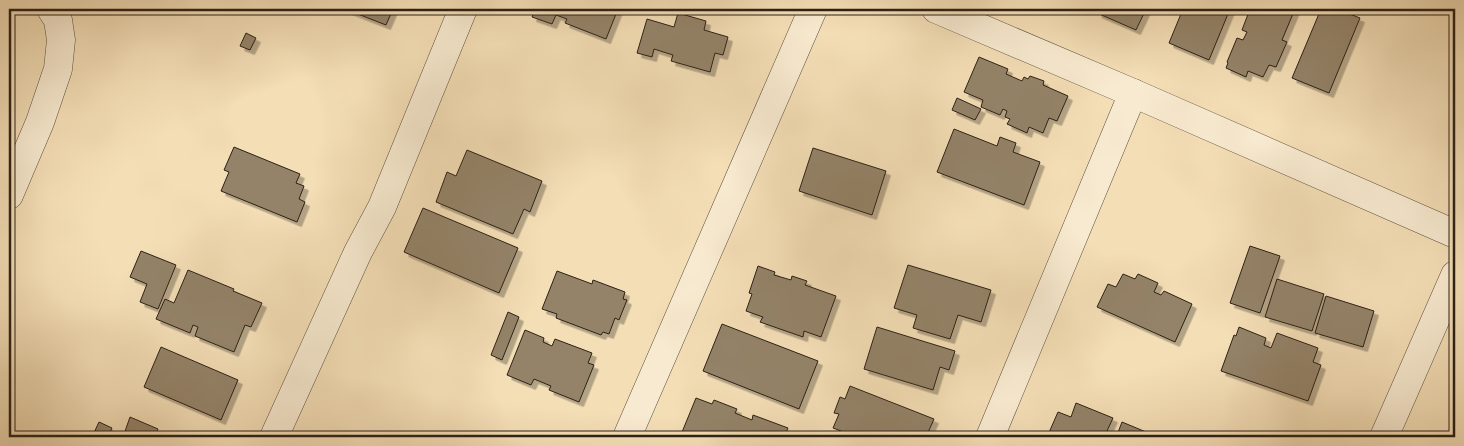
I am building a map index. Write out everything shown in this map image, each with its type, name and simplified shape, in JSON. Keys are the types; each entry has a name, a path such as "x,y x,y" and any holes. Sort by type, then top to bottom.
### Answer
{"street":[{"path":"274,437 358,252 382,207 463,9"},
{"path":"627,437 812,9"},
{"path":"936,9 1455,234"},
{"path":"9,195 40,122 58,69 62,40 61,12"},
{"path":"990,437 1133,93"},
{"path":"1384,437 1455,275"}],"building":[{"path":"345,9 393,9 386,25"},
{"path":"526,9 618,9 606,39 565,23 567,19 556,15 552,24 532,17 534,12"},
{"path":"1099,9 1146,9 1136,30 1097,13"},
{"path":"1183,9 1230,9 1209,60 1169,43"},
{"path":"1250,9 1295,9 1282,40 1287,42 1276,67 1269,65 1263,77 1248,71 1246,77 1226,68 1237,38 1243,40 1247,32 1242,30"},
{"path":"1321,9 1337,9 1360,18 1329,93 1292,78"},
{"path":"678,13 706,21 704,30 728,37 723,55 715,53 710,72 671,61 673,55 654,49 652,57 637,53 647,19 674,27"},
{"path":"246,33 256,38 250,50 240,46"},
{"path":"979,57 1008,69 1006,74 1022,81 1024,77 1028,79 1030,76 1044,81 1043,85 1068,96 1057,121 1049,118 1043,133 1029,127 1027,133 1007,124 1010,119 1005,117 1007,111 1003,109 1000,115 981,107 983,100 964,92"},
{"path":"957,98 981,109 975,120 952,110"},
{"path":"954,129 997,146 1000,137 1016,143 1013,152 1040,162 1024,205 937,172"},
{"path":"234,147 300,174 296,183 304,186 299,199 305,202 297,222 221,191 229,172 224,170"},
{"path":"813,148 886,171 872,215 799,191"},
{"path":"467,150 542,181 530,212 524,209 513,234 436,202 447,172 456,176"},
{"path":"423,208 518,248 499,293 404,252"},
{"path":"1250,246 1280,256 1260,313 1230,303"},
{"path":"141,251 176,265 158,309 140,302 147,284 130,277"},
{"path":"908,265 991,290 981,322 958,315 950,339 913,328 917,315 894,308"},
{"path":"758,266 775,272 774,275 791,280 792,276 807,281 805,285 836,296 821,337 804,331 803,337 760,322 763,317 746,311 752,294 749,293"},
{"path":"188,270 262,303 251,327 245,325 234,352 195,336 198,327 193,325 190,333 156,319 165,299 174,303"},
{"path":"557,271 592,284 593,280 625,292 623,299 627,300 619,320 615,318 609,334 603,332 601,335 556,318 557,314 542,309"},
{"path":"1123,274 1135,279 1138,274 1158,283 1154,292 1161,295 1164,291 1192,304 1175,342 1097,307 1108,284 1116,287"},
{"path":"1277,279 1324,294 1312,331 1265,317"},
{"path":"1326,296 1374,311 1363,347 1315,333"},
{"path":"508,312 519,317 502,360 491,355"},
{"path":"722,324 818,361 799,409 703,371"},
{"path":"877,327 955,351 949,370 940,367 933,390 864,369"},
{"path":"1239,327 1266,338 1264,345 1271,348 1277,333 1318,348 1313,362 1321,365 1308,401 1221,371 1234,335 1236,336"},
{"path":"525,330 544,338 543,342 552,346 555,339 592,353 588,363 594,365 579,402 549,390 551,386 534,379 531,385 507,375"},
{"path":"161,347 238,380 221,420 144,387"},
{"path":"850,386 934,419 926,437 857,437 833,428 839,414 834,413 840,397 845,399"},
{"path":"696,398 712,404 714,400 737,409 735,413 752,420 753,415 788,428 784,437 680,437"},
{"path":"1076,403 1113,418 1107,431 1117,435 1122,422 1146,432 1144,437 1047,437 1058,412 1071,417"},
{"path":"130,417 158,429 156,433 167,437 123,437"},
{"path":"99,422 112,428 108,437 92,437"}]}
